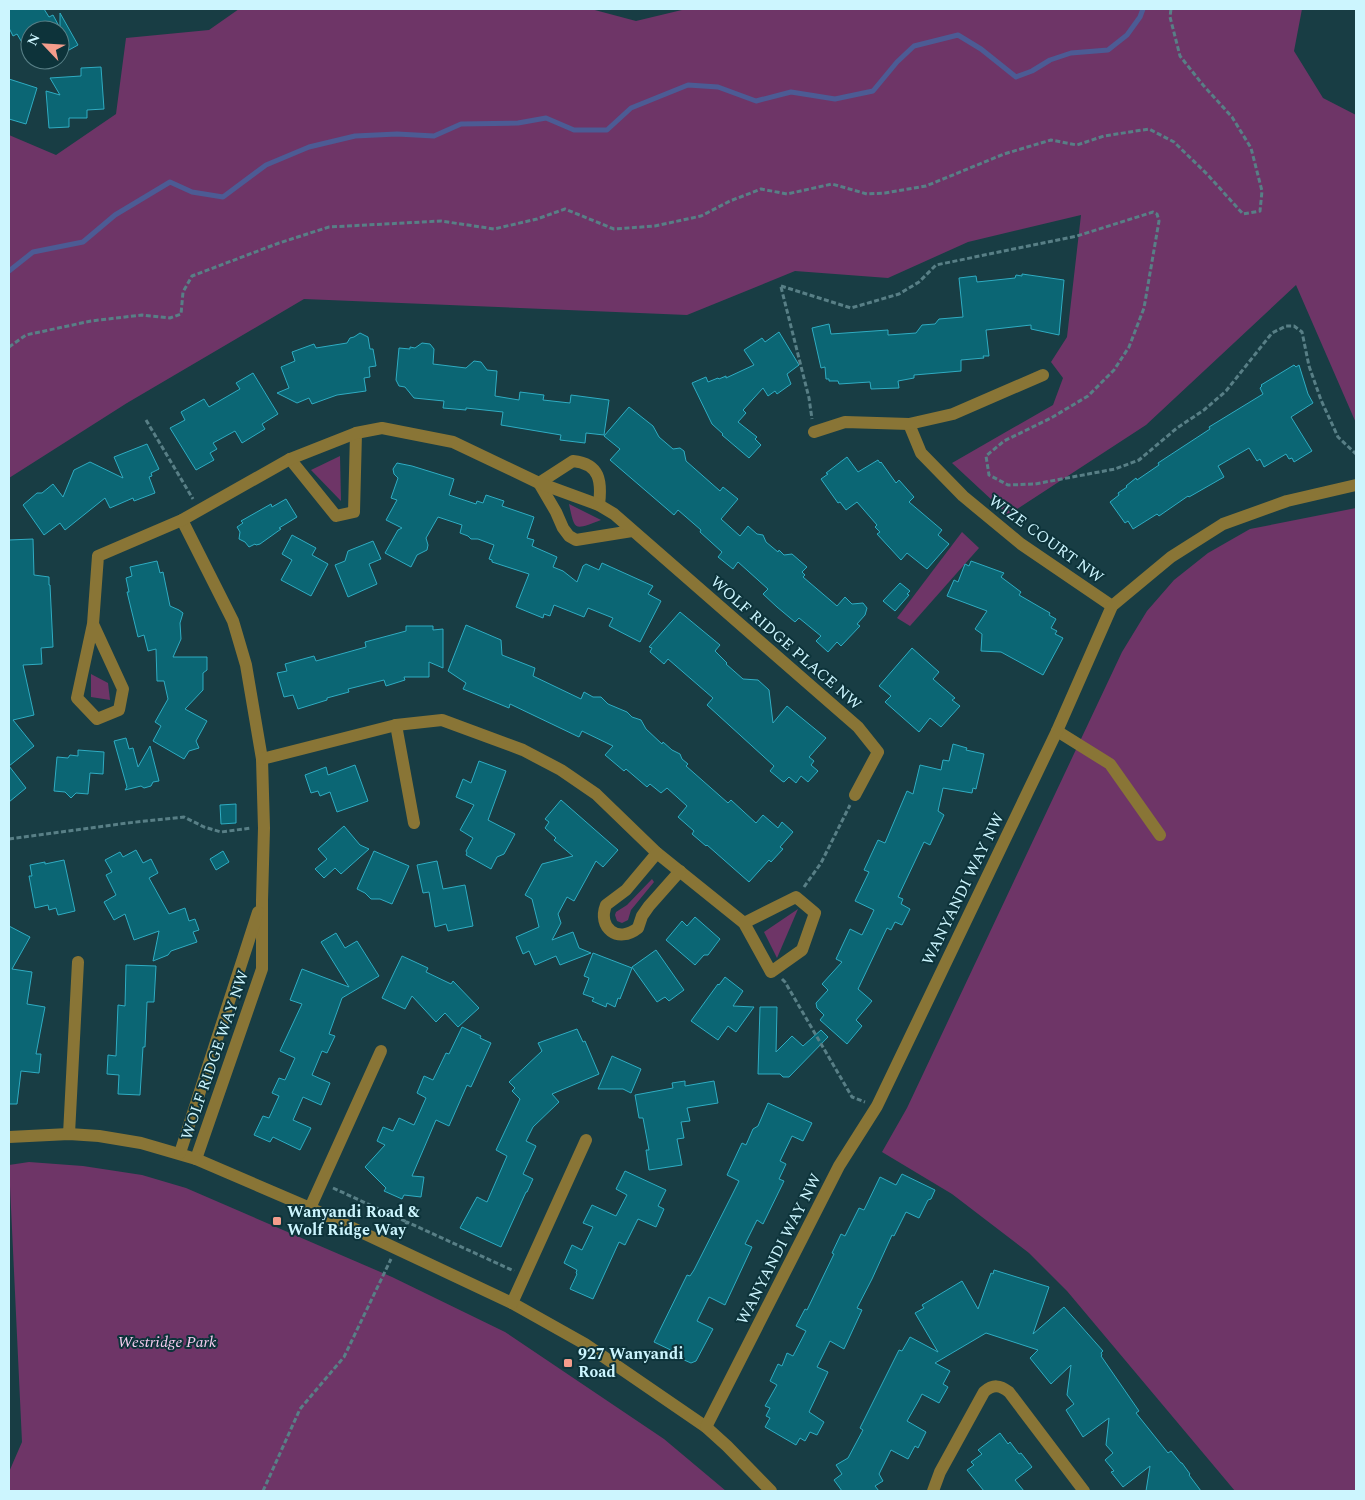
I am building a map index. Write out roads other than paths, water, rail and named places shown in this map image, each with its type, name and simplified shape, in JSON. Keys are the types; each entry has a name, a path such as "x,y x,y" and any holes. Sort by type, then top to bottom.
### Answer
{"street":[{"path":"814,432 845,422 909,424 953,414 1043,375"},
{"name":"WIZE COURT NW","path":"909,424 921,453 963,496 1021,544 1112,606"},
{"name":"WOLF RIDGE PLACE NW","path":"93,624 98,556 182,520 290,459 356,433 382,428 454,442 539,483 599,505 614,514 858,727 878,752 855,795"},
{"path":"290,459 336,516 354,512 356,433"},
{"path":"599,505 601,490 599,478 595,470 586,464 573,461 539,483 563,528 569,536 576,540 632,531"},
{"name":"WANYANDI WAY NW","path":"706,1427 839,1166 877,1106 1057,731 1112,606 1171,557 1223,524 1287,501 1356,485"},
{"name":"WOLF RIDGE WAY NW","path":"182,520 233,621 246,666 262,759 264,828 262,969 196,1159"},
{"path":"93,624 123,689 119,710 97,719 77,698 93,624"},
{"path":"262,759 396,725 442,720 523,750 561,770 596,794 657,853 744,923 771,972 802,950 815,914 796,897 744,923"},
{"path":"396,725 414,823"},
{"path":"1057,731 1110,764 1160,835"},
{"path":"657,853 626,890 606,905 604,910 605,923 613,932 626,935 638,928 642,916 649,906 680,871"},
{"name":"WOLF RIDGE WAY NW","path":"180,1154 262,900"},
{"path":"69,1134 78,962"},
{"path":"310,1208 381,1051"},
{"path":"9,1137 69,1134 99,1136 141,1143 196,1159 310,1208 512,1303 585,1344 706,1427 771,1491"},
{"path":"512,1303 586,1140"},
{"path":"933,1491 940,1472 984,1392 990,1386 997,1386 1009,1392 1084,1491"}],"waterway":[{"path":"9,271 33,252 83,242 115,215 170,182 192,192 223,197 266,165 309,147 355,136 397,134 434,136 461,124 518,123 546,118 574,130 607,130 631,108 688,85 718,87 756,101 791,92 835,99 873,91 897,62 914,46 958,35 981,49 1016,77 1032,71 1050,60 1071,53 1108,50 1127,35 1140,17 1143,9"}],"place":[{"name":"Wanyandi Road & Wolf Ridge Way","path":"277,1221"},
{"name":"927 Wanyandi Road","path":"568,1363"}],"park label":[{"name":"Westridge Park","path":"167,1342"}]}
